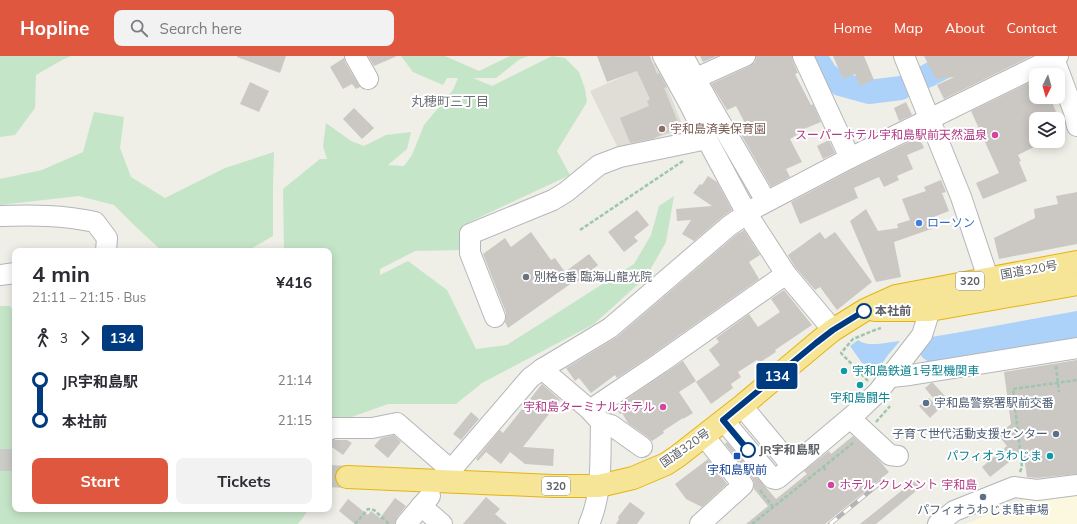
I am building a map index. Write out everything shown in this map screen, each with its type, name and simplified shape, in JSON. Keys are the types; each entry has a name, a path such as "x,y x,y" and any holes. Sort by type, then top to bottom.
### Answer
{"highway":[{"name":"国道320号","path":"347,477 553,486 599,486 633,478 650,472 678,456 742,406 816,343 833,330 865,310 930,300 990,288 1077,262"},
{"name":"国道320号","path":"990,288 1077,284"}],"street":[{"path":"355,56 368,79"},
{"path":"663,56 687,83 758,206 786,274 833,330"},
{"path":"683,56 687,83 707,140 758,206"},
{"path":"687,83 745,56"},
{"path":"803,56 850,158"},
{"path":"904,56 961,197 990,288"},
{"path":"332,428 372,428 397,423 451,470 530,378 542,369 610,328 729,226 758,206 850,158 1055,57 1074,112 1077,126"},
{"path":"495,317 470,253 470,234 553,200 566,192 599,165 620,156 707,140"},
{"path":"0,216 52,215 95,222 107,238 106,248"},
{"path":"0,275 12,273"},
{"path":"596,416 660,363 786,274"},
{"path":"723,420 772,478 778,478 850,418 878,392 891,377 922,335 930,300"},
{"path":"891,377 1077,348"},
{"path":"542,369 596,416 642,447"},
{"path":"742,406 786,459 793,462 800,460"},
{"path":"589,524 594,514 599,486 596,416"},
{"path":"850,418 890,455 898,456"},
{"path":"700,524 743,485 704,436"},
{"path":"938,524 954,511 1014,487 1037,490 1077,485"},
{"path":"406,524 426,501 442,524"}],"path":[{"path":"580,230 684,161"},
{"path":"1054,352 1059,392"},
{"path":"1014,487 1022,467 1013,389 1077,380"},
{"path":"752,524 865,433 890,406"},
{"path":"1016,417 1021,416"},
{"path":"823,467 827,472"},
{"path":"354,524 368,509 374,510 390,524"}],"shaded area":[{"path":"657,62 684,129 619,150 590,91"},
{"path":"1077,491 1077,524 965,524 1035,496"}],"green space":[{"path":"0,56 71,56 36,75 35,108 15,135 0,137"},
{"path":"401,56 445,56 479,71 510,56 529,56 520,59 496,78 473,78 492,86 552,56 565,58 579,72 585,89 587,102 557,151 570,175 463,225 462,250 415,251 380,269 380,275 408,261 447,290 476,349 507,345 634,264 651,235 659,206 674,196 666,242 646,277 594,324 482,383 456,404 388,404 332,424 332,248 284,248 283,189 320,159 327,159 323,146 326,123 351,141 364,146 386,135 411,132 407,149 388,165 404,166 412,155 424,125 453,90 458,78 447,78 443,85 413,72"},
{"path":"94,112 124,117 120,148 131,177 165,198 225,168 274,152 273,236 252,248 159,248 114,205 79,196 0,205 0,179 42,170 83,152"},
{"path":"0,306 10,306 12,310 12,512 307,512 298,524 0,524"}],"water":[{"path":"1077,311 1077,339 925,363 945,335"},
{"path":"858,340 867,344 900,341 879,368 862,363 850,346"}],"building":[{"path":"237,56 286,56 280,73"},
{"path":"368,56 397,56 374,66"},
{"path":"597,56 650,56 657,74 659,73 667,87 664,88 680,127 652,139 630,143 620,118 649,106 647,101 650,99 637,71 607,82"},
{"path":"700,56 717,56 703,62"},
{"path":"756,56 792,56 798,73 795,74 811,105 813,104 821,122 799,131 800,133 790,139 802,162 786,169 790,177 771,187 739,131 747,127 736,106 727,110 711,84 750,66 755,62"},
{"path":"833,56 864,56 874,80 860,86 855,74 843,79"},
{"path":"924,56 1032,56 944,99 937,85 954,77 936,79"},
{"path":"344,58 360,87 356,89 352,84 343,89 330,67"},
{"path":"250,82 269,91 259,112 240,104"},
{"path":"1028,83 1029,104 1053,104 1056,112 1029,112 1029,148 1032,148 1018,155 1021,161 1019,162 1027,181 983,199 976,183 999,173 971,111"},
{"path":"906,102 912,115 899,121 894,108"},
{"path":"354,108 374,128 362,139 343,119"},
{"path":"919,137 924,148 907,155 913,169 897,176 899,180 884,187 879,177 854,188 858,198 800,224 791,202 855,168"},
{"path":"829,140 835,153 823,159 817,146"},
{"path":"708,176 717,182 732,210 694,241 682,234 691,220 677,221 676,209 712,206 693,193 700,184 702,185"},
{"path":"941,180 946,192 942,193 949,211 931,218 934,228 894,242 901,277 876,282 850,221 866,209 878,231 898,228 897,224 910,220 902,199 926,191 924,187"},
{"path":"1077,192 1077,244 999,259 994,238 1035,218 1034,209 1058,204 1056,196"},
{"path":"637,210 649,225 634,237 638,241 624,252 608,232"},
{"path":"744,230 760,255 749,262 759,279 653,354 617,378 615,375 591,393 579,378 575,381 566,368 617,337 736,235"},
{"path":"531,232 551,260 555,258 565,272 589,254 598,265 577,282 576,280 508,328 505,322 506,313 483,254 505,238 511,247"},
{"path":"820,232 825,239 835,232 872,282 837,310 820,287 815,290 795,267 788,255"},
{"path":"784,290 812,325 775,350 776,352 759,363 757,360 738,372 741,377 731,384 733,388 711,404 696,382 720,365 709,350 719,342 716,338 749,314 758,327 780,312 771,299"},
{"path":"1077,360 1077,474 1037,478 1027,477 1023,451 990,477 982,467 1007,446 998,435 1011,424 1004,372"},
{"path":"683,361 696,381 679,392 693,413 663,431 664,433 652,441 628,423 622,413 620,414 615,407"},
{"path":"933,383 945,396 937,403 925,388"},
{"path":"542,384 560,400 523,447 554,449 553,466 525,464 510,452 501,464 486,452 478,461 476,459 500,430 503,433"},
{"path":"929,398 939,409 930,418 919,406"},
{"path":"471,412 479,419 461,440 453,434"},
{"path":"394,435 401,442 388,458 374,446 381,438"},
{"path":"853,436 878,459 889,472 825,524 746,524 768,506 754,489 752,478 725,444 727,442 776,499 807,474 804,471 829,451 831,454"},
{"path":"332,440 347,440 352,443 343,455 332,447"},
{"path":"708,459 727,484 702,507 686,499 675,484"},
{"path":"915,480 921,487 876,524 860,524"},
{"path":"486,497 500,509 495,514 507,524 463,524"},
{"path":"395,498 406,506 397,517 395,524 355,524 339,511 348,499 368,515 371,511 380,518"},
{"path":"630,502 645,513 637,524 616,524 619,519 618,517"}],"waterway":[{"path":"815,56 826,74 840,84 869,92 901,88"},
{"path":"927,76 965,56"},
{"path":"931,349 969,343"}],"tunnel":[{"path":"0,460 12,460"},
{"path":"332,476 347,477"}],"railway":[{"path":"830,524 881,482"}],"bus line":[{"name":"134","path":"748,450 723,420 816,343 833,330 864,311"}],"place":[{"name":"宇和島済美保育園","path":"662,129"},
{"name":"スーパーホテル宇和島駅前天然温泉","path":"995,135"},
{"name":"ローソン","path":"919,223"},
{"name":"別格6番 臨海山龍光院","path":"526,277"},
{"name":"本社前","path":"864,311"},
{"name":"宇和島鉄道1号型機関車","path":"844,371"},
{"name":"宇和島闘牛","path":"860,385"},
{"name":"宇和島警察署駅前交番","path":"926,403"},
{"name":"宇和島ターミナルホテル","path":"663,407"},
{"name":"子育て世代活動支援センター","path":"1056,434"},
{"name":"JR宇和島駅","path":"748,450"},
{"name":"宇和島駅前","path":"737,456"},
{"name":"パフィオうわじま","path":"1050,456"},
{"name":"ホテル クレメント 宇和島","path":"831,485"},
{"name":"パフィオうわじま駐車場","path":"983,497"}],"district":[{"name":"丸穂町三丁目","path":"450,101"}]}
